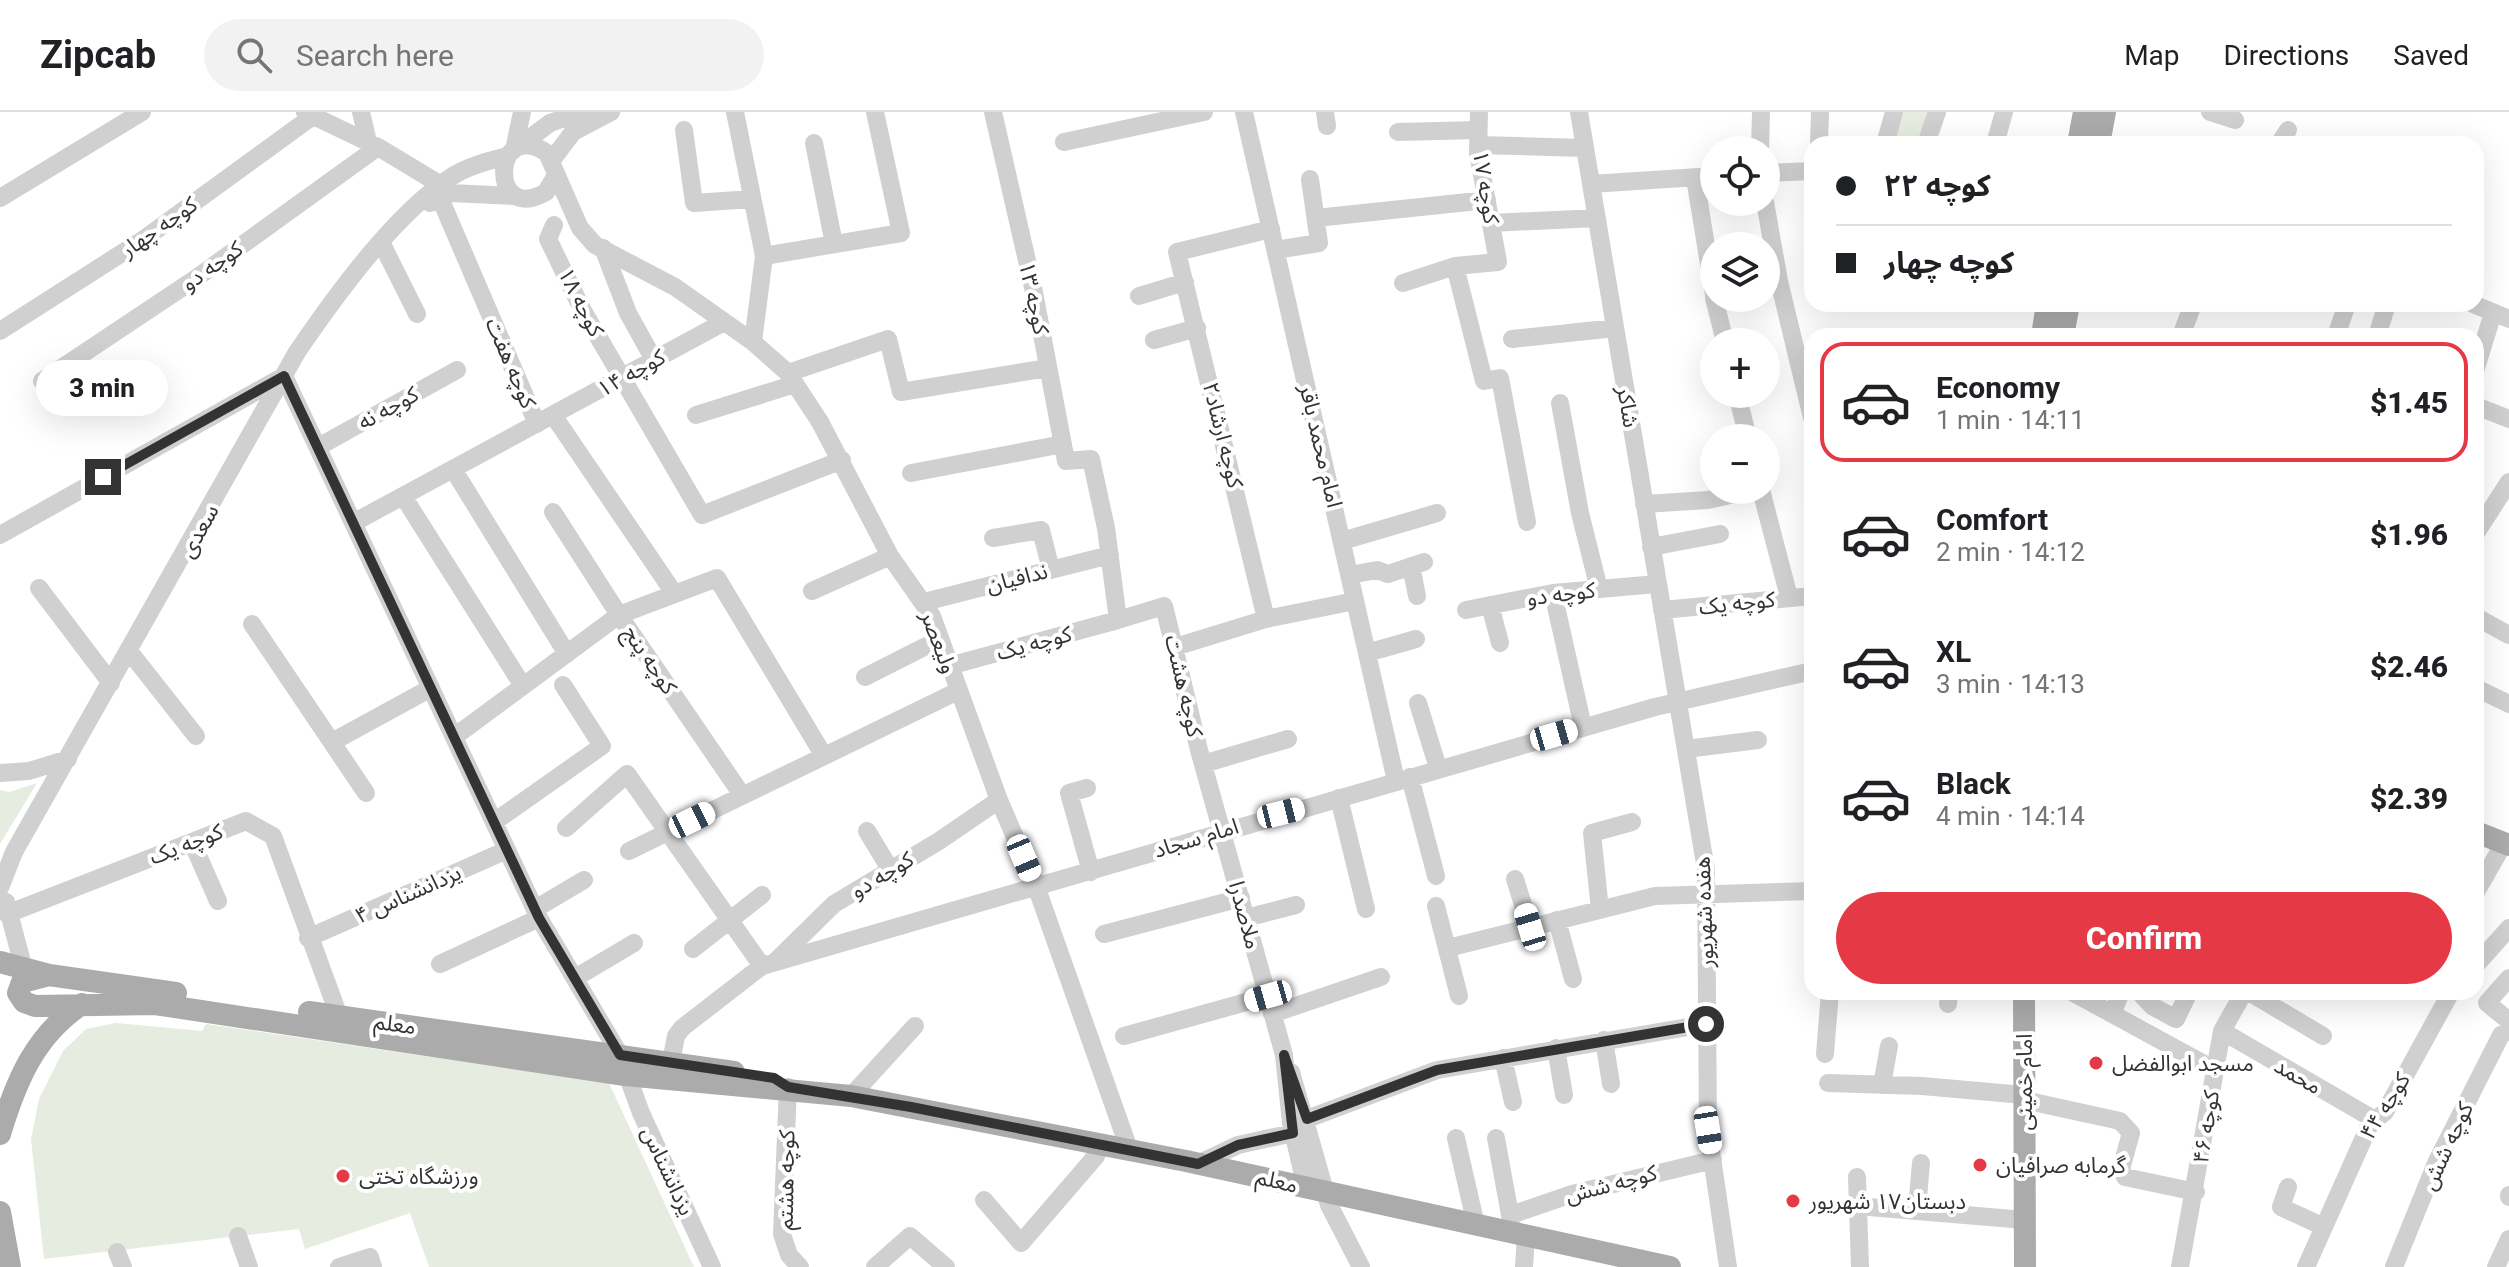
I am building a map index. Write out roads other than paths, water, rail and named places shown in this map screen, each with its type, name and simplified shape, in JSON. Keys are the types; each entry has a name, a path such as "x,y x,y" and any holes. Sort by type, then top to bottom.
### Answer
{"main road":[{"path":"2080,136 2084,112"},
{"path":"2100,136 2105,112"},
{"path":"2484,823 2507,839"},
{"path":"2484,834 2507,839"},
{"name":"معلم","path":"0,962 49,975 339,1016 771,1091 788,1087 851,1096 1129,1149 1476,1225 1517,1227 1670,1267"},
{"name":"معلم","path":"49,975 35,976 22,982 18,993 24,1002 35,1006 155,1004 623,1065 671,1062 774,1078 788,1087"},
{"name":"امام خمینی","path":"2024,1000 2025,1267"},
{"path":"0,1134 8,1106 36,1045 58,1020 83,1003"},
{"path":"0,1212 10,1267"}],"street":[{"path":"0,198 142,112"},
{"path":"361,112 373,144 440,191 523,197 546,192 553,168 573,132 611,112"},
{"path":"522,112 504,180 523,197"},
{"path":"511,153 548,118 582,112"},
{"path":"735,112 764,256 753,342"},
{"path":"764,256 901,233 875,112"},
{"name":"کوچه ۱۳","path":"993,112 1063,444"},
{"path":"1064,142 1204,112"},
{"name":"امام محمد باقر","path":"1244,112 1367,653 1403,779"},
{"name":"شاکر","path":"1579,112 1678,701"},
{"path":"1760,136 1761,112"},
{"path":"1819,136 1820,112"},
{"path":"1887,136 1894,112"},
{"path":"1929,136 1937,112"},
{"path":"1997,136 2004,112"},
{"path":"2210,112 2235,120"},
{"path":"309,114 373,144 457,173"},
{"name":"کوچه چهار","path":"0,331 144,239 309,114"},
{"path":"548,118 553,168"},
{"path":"1398,132 1478,129 1585,148"},
{"name":"کوچه ۱۷","path":"1455,266 1498,262 1478,129"},
{"path":"684,130 694,203 752,199"},
{"path":"814,143 834,244"},
{"name":"کوچه دو","path":"42,381 195,279 373,144"},
{"path":"511,153 531,145 547,153 553,168"},
{"name":"سعدی","path":"2,883 7,855 68,759 284,376 330,304 401,222 457,173 511,153"},
{"name":"ولیعصر","path":"553,168 580,228 599,246"},
{"path":"1780,172 1804,171"},
{"path":"1591,184 1700,177"},
{"path":"1695,178 1704,232"},
{"path":"1276,250 1319,243 1310,179"},
{"name":"کوچه هفت","path":"353,523 545,419 440,191"},
{"name":"ولیعصر","path":"523,197 554,225 675,287 753,342 792,378 842,460 890,556 924,602 999,800 1036,886 1129,1149"},
{"path":"1316,218 1487,200"},
{"path":"1767,216 1779,281 1804,385"},
{"path":"1491,223 1597,218"},
{"name":"کوچه ۱۸","path":"554,225 548,239 621,378"},
{"name":"کوچه ارشاد۲","path":"1266,619 1177,252 1271,229"},
{"path":"382,244 417,314"},
{"path":"599,246 628,313 654,360"},
{"path":"1403,283 1455,266 1484,381 1500,378 1527,522"},
{"path":"1139,296 1185,282"},
{"path":"2484,308 2504,315 2484,353"},
{"name":"کوچه ۱۴","path":"545,419 724,322"},
{"path":"1154,340 1197,328"},
{"path":"1512,339 1615,328"},
{"path":"696,415 888,339 901,392 1048,368"},
{"name":"کوچه نه","path":"318,447 457,370"},
{"path":"0,535 284,376"},
{"name":"یزدانشناس","path":"284,376 537,914 623,1065 712,1267"},
{"path":"621,378 702,515 842,460"},
{"path":"1560,403 1580,513 1599,589"},
{"path":"2484,409 2509,419"},
{"path":"545,419 674,593"},
{"path":"911,473 1063,444 1066,461 1091,459 1110,555 1118,620"},
{"path":"453,469 567,654"},
{"path":"2484,523 2506,494"},
{"path":"403,496 523,686"},
{"path":"1644,504 1700,500"},
{"path":"1765,504 1789,597"},
{"path":"553,512 619,615 717,578 824,756"},
{"path":"1342,541 1437,513"},
{"path":"993,538 1041,530 1051,570"},
{"path":"1651,547 1720,534"},
{"name":"ندافیان","path":"924,602 1110,555"},
{"path":"812,591 890,556"},
{"path":"1350,575 1377,570 1388,574 1418,564 1417,596"},
{"name":"کوچه دو","path":"1466,610 1553,593 1657,584"},
{"path":"39,588 111,683"},
{"path":"1553,593 1583,727"},
{"name":"کوچه یک","path":"1662,610 1804,596"},
{"path":"1175,647 1266,619 1355,601"},
{"path":"1490,605 1500,643"},
{"name":"کوچه هشت","path":"1118,620 1164,606 1222,830"},
{"name":"کوچه پنج","path":"454,737 619,615 742,795"},
{"name":"کوچه یک","path":"949,666 1118,620"},
{"path":"2484,621 2509,635"},
{"path":"252,624 366,793"},
{"path":"865,677 940,639"},
{"path":"1367,653 1416,639"},
{"path":"129,651 196,736"},
{"name":"امام سجاد","path":"671,1062 676,1036 682,1028 768,964 1583,727 1678,701 1804,673"},
{"path":"494,822 602,746 563,685"},
{"path":"332,742 431,688"},
{"path":"629,851 958,691"},
{"path":"2484,692 2509,704"},
{"name":"هفده شهریور","path":"1678,701 1706,870 1708,1130 1728,1267"},
{"path":"1418,703 1438,768"},
{"path":"1203,764 1288,739"},
{"path":"1686,749 1758,740"},
{"path":"0,773 29,771 68,759"},
{"path":"566,828 627,774 729,922 768,964"},
{"path":"1403,779 1436,876"},
{"path":"1087,788 1069,793 1091,872"},
{"path":"1339,798 1366,909"},
{"name":"کوچه دو","path":"768,964 834,904 999,800"},
{"name":"کوچه یک","path":"7,914 246,821 273,836 339,1016"},
{"path":"1600,910 1592,833 1632,822"},
{"name":"ملاصدرا","path":"1222,830 1284,1055 1293,1133 1316,1190"},
{"path":"867,831 890,869"},
{"path":"2484,878 2507,839"},
{"path":"192,842 218,901"},
{"name":"یزدانشناس ۴","path":"308,938 507,850"},
{"path":"1515,879 1530,927"},
{"path":"440,964 537,914 584,880"},
{"path":"2,883 7,914 24,969"},
{"path":"1448,948 1655,896 1804,891"},
{"path":"693,949 762,895"},
{"path":"1104,934 1241,898"},
{"path":"1246,918 1296,905"},
{"path":"1436,906 1459,996"},
{"path":"1557,920 1573,979"},
{"path":"2484,956 2509,928"},
{"path":"575,978 634,943"},
{"path":"1124,1036 1270,1005 1381,977"},
{"path":"2509,978 2487,1003 2509,1021"},
{"path":"1825,1054 1829,1000"},
{"path":"2088,1000 2215,1070"},
{"path":"2113,1012 2118,1000"},
{"path":"2146,1000 2176,1019 2185,1000"},
{"name":"کوچه ۴۶","path":"2180,1267 2196,1192 2222,1031 2241,1000"},
{"path":"2260,1000 2323,1036"},
{"name":"کوچه ۴۴","path":"2306,1267 2375,1120 2385,1112 2445,1000"},
{"path":"1307,1119 1437,1070 1706,1024"},
{"path":"851,1096 915,1026"},
{"name":"کوچه شش","path":"2394,1267 2437,1161 2501,1035 2509,1030"},
{"name":"محمد","path":"2222,1031 2375,1120"},
{"path":"1604,1040 1611,1084"},
{"path":"1882,1085 1889,1046"},
{"path":"1556,1048 1564,1095"},
{"path":"1284,1055 1307,1119 1316,1190 1329,1205 1361,1267"},
{"path":"1503,1058 1513,1102"},
{"path":"1828,1083 2024,1097 2127,1125 2131,1133 2121,1169 2125,1177 2196,1192"},
{"name":"کوچه هشتم","path":"788,1087 782,1234 789,1255 800,1267"},
{"path":"1198,1164 1238,1145 1293,1133"},
{"path":"1456,1138 1476,1225"},
{"path":"1496,1138 1524,1267"},
{"path":"984,1200 1021,1243 1096,1156 1101,1144"},
{"name":"کوچه شش","path":"1517,1227 1572,1194 1713,1160"},
{"path":"1917,1209 1921,1163"},
{"path":"1857,1177 1860,1267"},
{"path":"2288,1187 2281,1207 2324,1227"},
{"path":"1857,1206 2025,1220"},
{"path":"238,1236 249,1267"},
{"path":"875,1267 910,1236 946,1267"},
{"path":"2496,1267 2509,1239"},
{"path":"339,1267 370,1257 373,1267"}],"place":[{"name":"مسجد ابوالفضل","path":"2096,1063"},
{"name":"گرمابه صرافیان","path":"1980,1165"},
{"name":"ورزشگاه تختی","path":"343,1176"},
{"name":"دبستان۱۷ شهریور","path":"1793,1201"}]}
